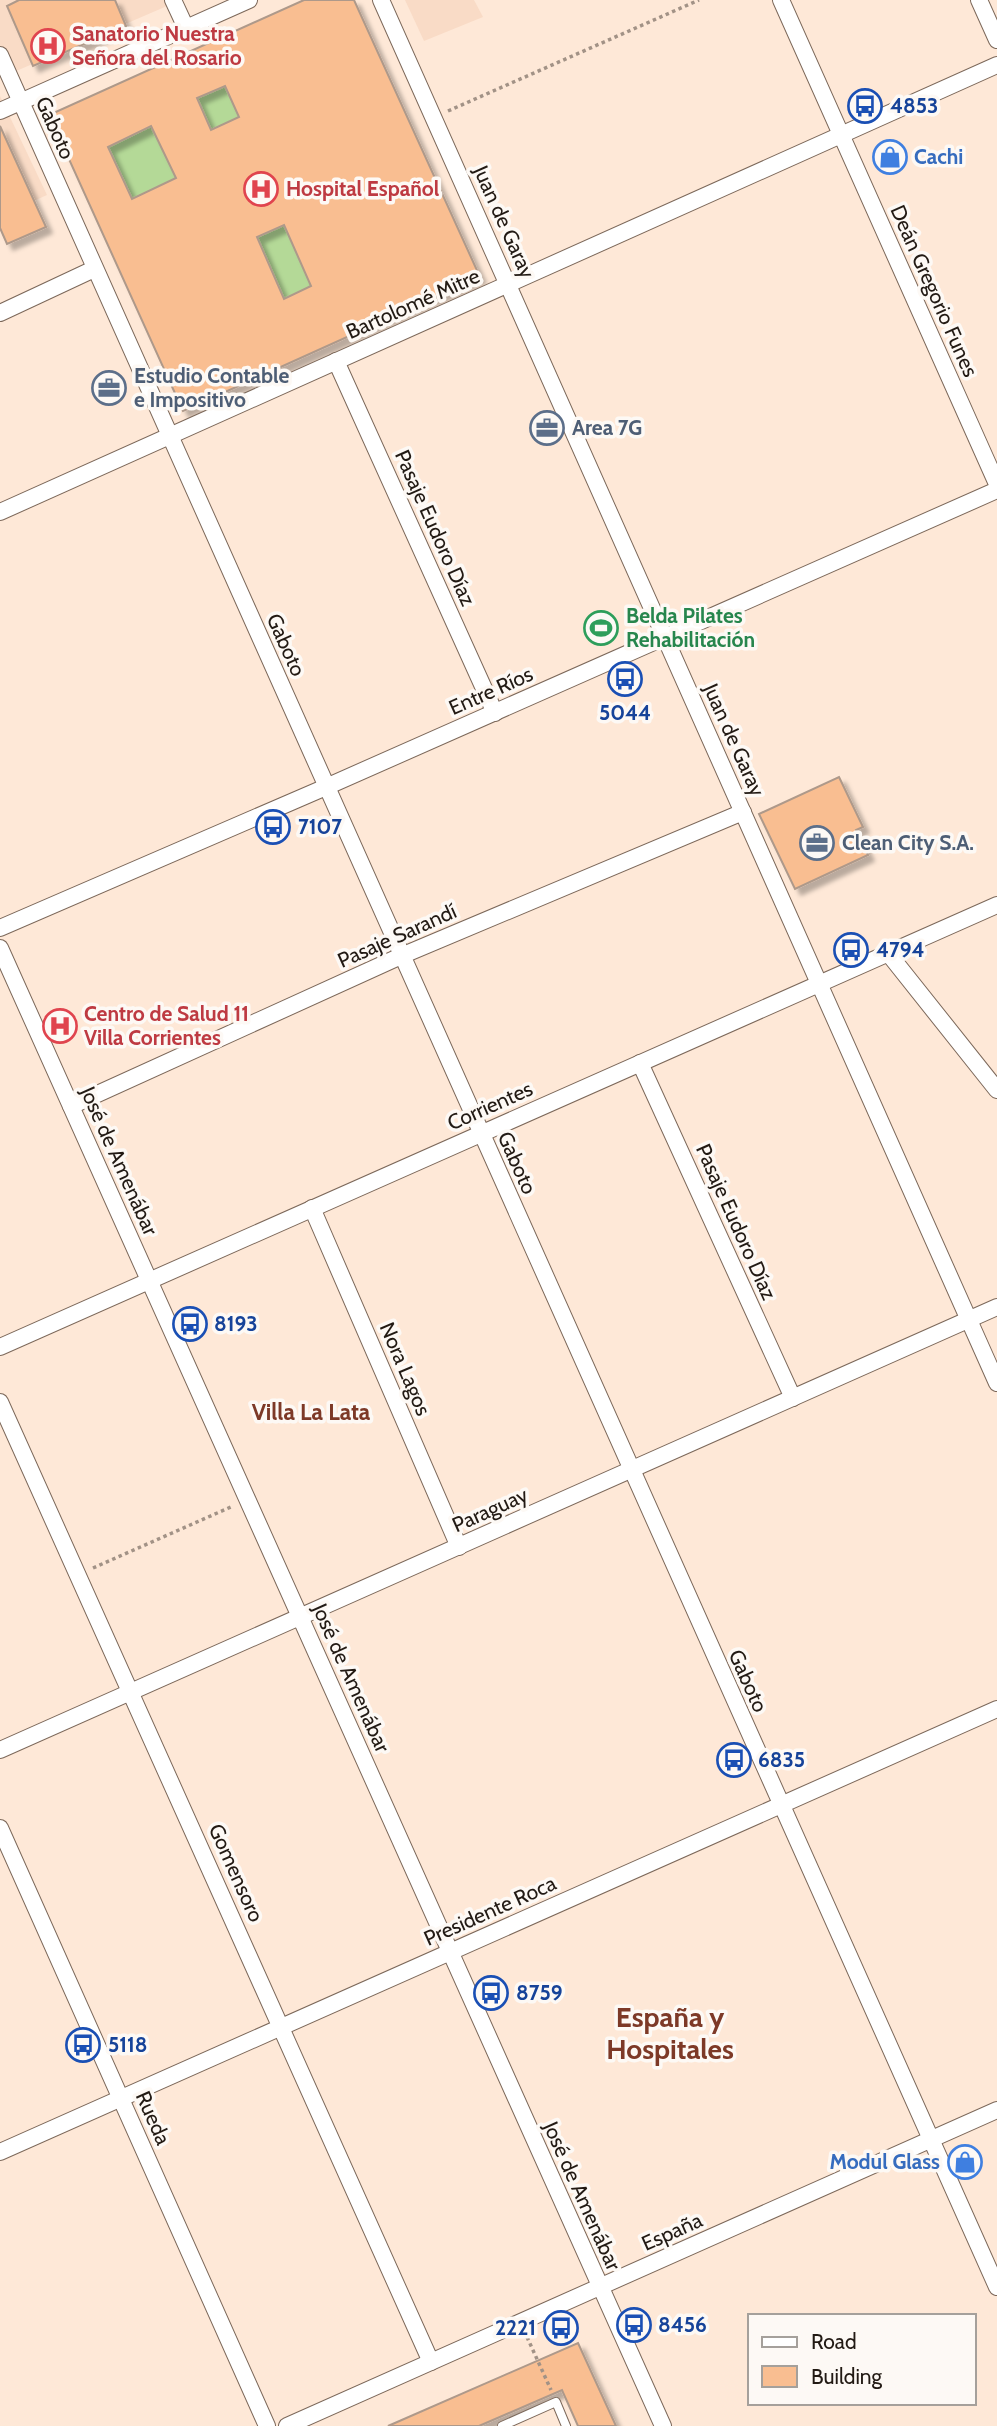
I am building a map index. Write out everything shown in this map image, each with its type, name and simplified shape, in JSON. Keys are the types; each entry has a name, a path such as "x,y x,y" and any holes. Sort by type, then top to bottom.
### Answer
{"street":[{"path":"173,0 186,28"},
{"path":"0,111 249,0"},
{"name":"Juan de Garay","path":"381,0 997,1382"},
{"name":"Deán Gregorio Funes","path":"781,0 997,484"},
{"path":"979,0 997,40"},
{"name":"Gaboto","path":"0,55 93,269 997,2287"},
{"name":"Bartolomé Mitre","path":"0,512 997,65"},
{"path":"0,313 93,269"},
{"name":"Pasaje Eudoro Díaz","path":"336,361 495,713"},
{"name":"Entre Ríos","path":"0,928 327,787 997,490"},
{"name":"Pasaje Sarandí","path":"71,1106 401,956 743,811"},
{"name":"Corrientes","path":"0,1347 997,905"},
{"name":"José de Amenábar","path":"0,947 663,2426"},
{"path":"888,953 997,1090"},
{"name":"Pasaje Eudoro Díaz","path":"640,1063 793,1398"},
{"name":"Nora Lagos","path":"312,1208 459,1547"},
{"name":"Paraguay","path":"0,1751 997,1307"},
{"name":"Gomensoro","path":"0,1402 431,2362"},
{"name":"Presidente Roca","path":"0,2152 997,1709"},
{"name":"Rueda","path":"0,1828 267,2426"},
{"name":"España","path":"287,2426 997,2110"}],"lane":[{"path":"502,2426 556,2402 566,2426"}],"path":[{"path":"434,118 699,0"},
{"path":"78,1574 248,1500"},
{"path":"520,2322 556,2402"}],"shaded area":[{"name":"Sanatorio Nuestra Señora del Rosario","path":"0,0 181,0 0,78"},
{"path":"405,0 474,0 483,17 424,41"},
{"path":"0,96 47,195 0,216"}],"green space":[{"path":"225,86 239,117 211,130 197,98"},
{"path":"151,126 176,178 132,199 108,147"},
{"path":"284,225 311,286 284,299 257,238"}],"building":[{"name":"Sanatorio Nuestra Señora del Rosario","path":"19,0 115,0 126,26 33,66 7,6"},
{"name":"Hospital Español","path":"304,0 354,0 480,277 183,411 49,115","holes":["225,86 239,117 211,130 197,98","151,126 176,178 132,199 108,147","284,225 311,286 284,299 257,237"]},
{"path":"0,126 46,227 7,244 0,228"},
{"name":"Clean City S.A.","path":"839,777 863,827 856,830 868,855 795,889 759,814"},
{"path":"578,2343 616,2426 578,2426 562,2390 479,2426 388,2426"}],"place":[{"name":"Sanatorio Nuestra Señora del Rosario","path":"48,46"},
{"name":"4853","path":"865,106"},
{"name":"Cachi","path":"890,157"},
{"name":"Hospital Español","path":"261,189"},
{"name":"Estudio Contable e Impositivo","path":"109,388"},
{"name":"Area 7G","path":"547,428"},
{"name":"Belda Pilates Rehabilitación","path":"601,628"},
{"name":"5044","path":"625,679"},
{"name":"7107","path":"273,827"},
{"name":"Clean City S.A.","path":"817,843"},
{"name":"4794","path":"851,950"},
{"name":"Centro de Salud 11 Villa Corrientes","path":"60,1026"},
{"name":"8193","path":"190,1324"},
{"name":"6835","path":"734,1760"},
{"name":"8759","path":"491,1993"},
{"name":"5118","path":"83,2045"},
{"name":"Modul Glass","path":"965,2162"},
{"name":"8456","path":"634,2325"},
{"name":"2221","path":"561,2328"}],"district":[{"name":"Villa La Lata","path":"311,1412"},
{"name":"España y Hospitales","path":"670,2033"}]}
